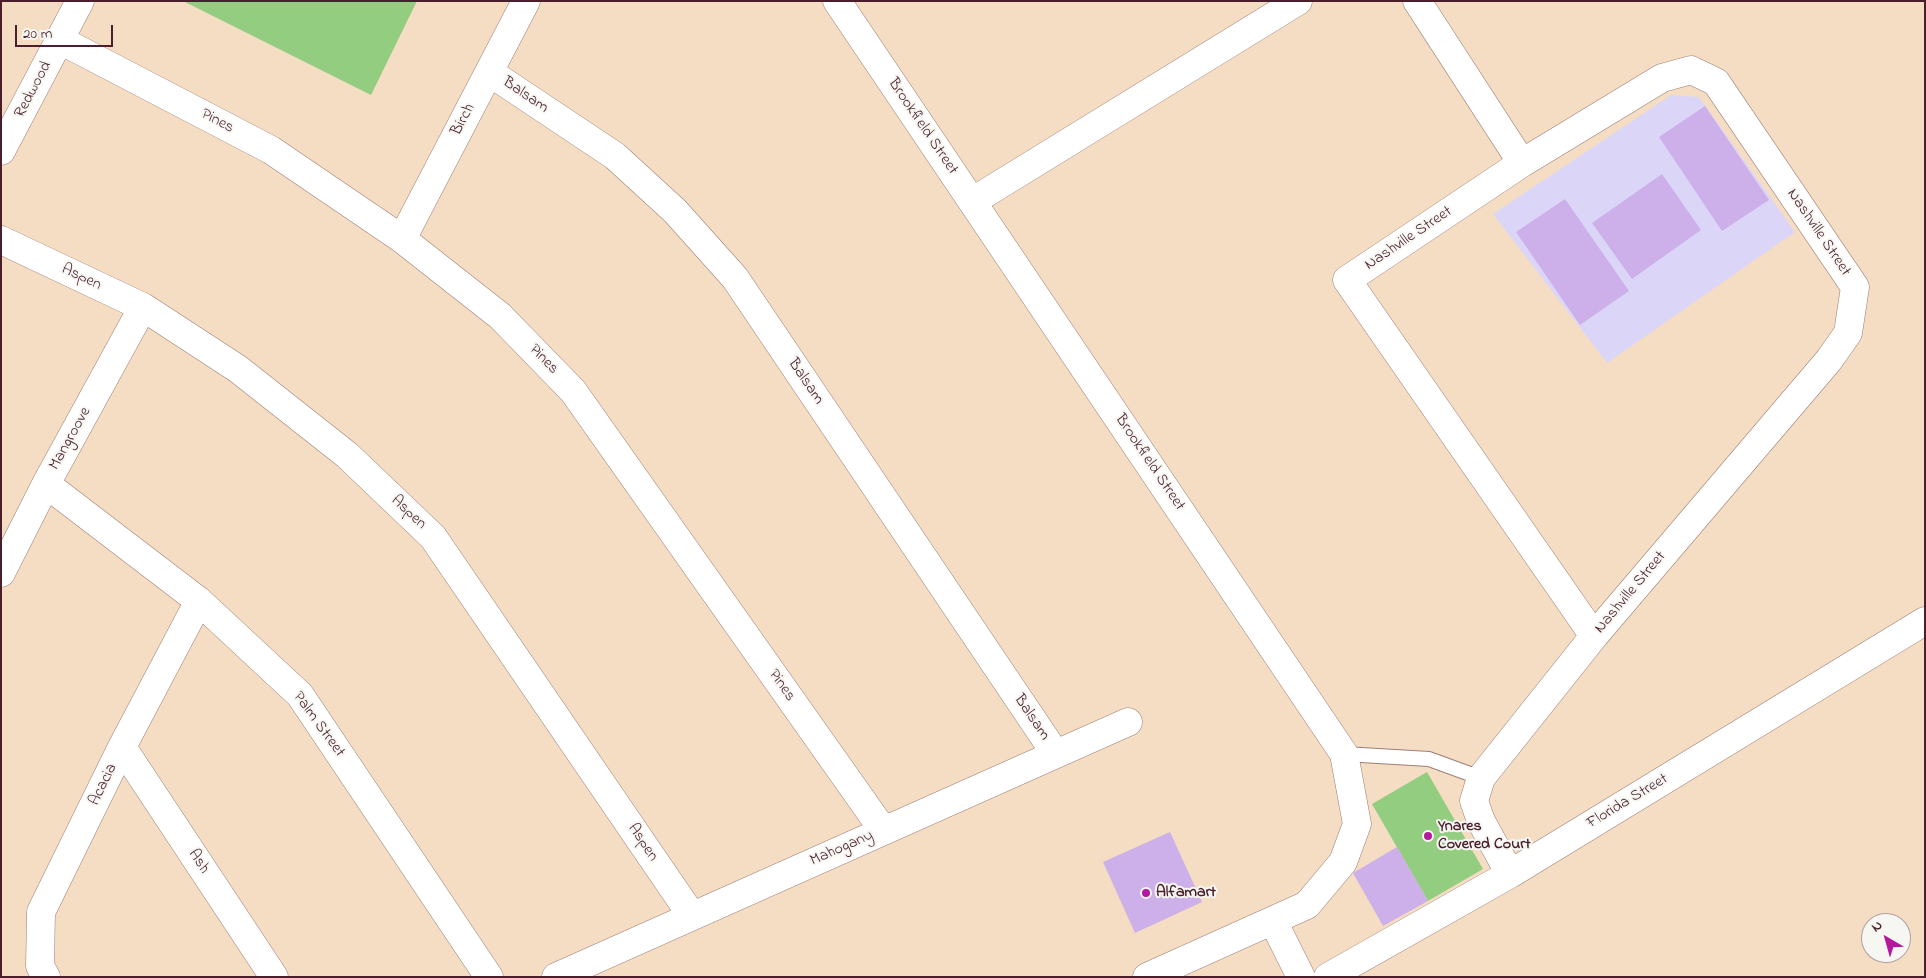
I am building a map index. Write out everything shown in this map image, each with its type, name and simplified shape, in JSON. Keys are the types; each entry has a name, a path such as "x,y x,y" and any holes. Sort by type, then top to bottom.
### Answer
{"street":[{"name":"Redwood","path":"1,152 80,1"},
{"name":"Birch","path":"402,239 526,1"},
{"name":"Brookfield Street","path":"837,1 1344,754 1357,824 1344,862 1307,905 1147,977"},
{"path":"973,201 1298,1"},
{"path":"1417,1 1522,163"},
{"name":"Pines","path":"60,40 271,150 402,239 500,316 573,391 884,830"},
{"name":"Nashville Street","path":"1510,874 1481,820 1474,801 1481,778 1594,636 1829,360 1848,333 1855,287 1716,82 1691,70 1662,78 1522,163 1347,280 1594,636"},
{"name":"Balsam","path":"489,72 615,156 674,212 735,278 1055,753"},
{"name":"Aspen","path":"1,240 143,307 238,369 347,455 434,537 692,916"},
{"name":"Mangroove","path":"1,573 46,484 143,307"},
{"name":"Palm Street","path":"46,484 199,601 300,695 489,977"},
{"name":"Acacia","path":"46,977 40,966 41,912 122,747 199,601"},
{"name":"Florida Street","path":"1328,977 1510,874 1925,620"},
{"name":"Mahogany","path":"556,977 1128,722"},
{"name":"Ash","path":"122,747 274,977"},
{"path":"1273,921 1300,977"}],"lane":[{"path":"1344,754 1429,759 1481,778"}],"shaded area":[{"path":"1671,95 1699,97 1795,232 1607,363 1493,214"}],"green space":[{"path":"183,1 417,1 371,95"},
{"name":"Ynares Covered Court","path":"1427,772 1483,869 1428,901 1372,804"}],"building":[{"path":"1705,106 1769,200 1722,231 1659,137"},
{"path":"1662,174 1701,230 1632,279 1592,223"},
{"path":"1565,199 1629,291 1580,325 1516,232"},
{"path":"1170,832 1202,902 1135,933 1103,862"},
{"path":"1397,847 1428,901 1383,926 1353,873"}],"place":[{"name":"Ynares Covered Court","path":"1428,836"},
{"name":"Alfamart","path":"1146,893"}]}
